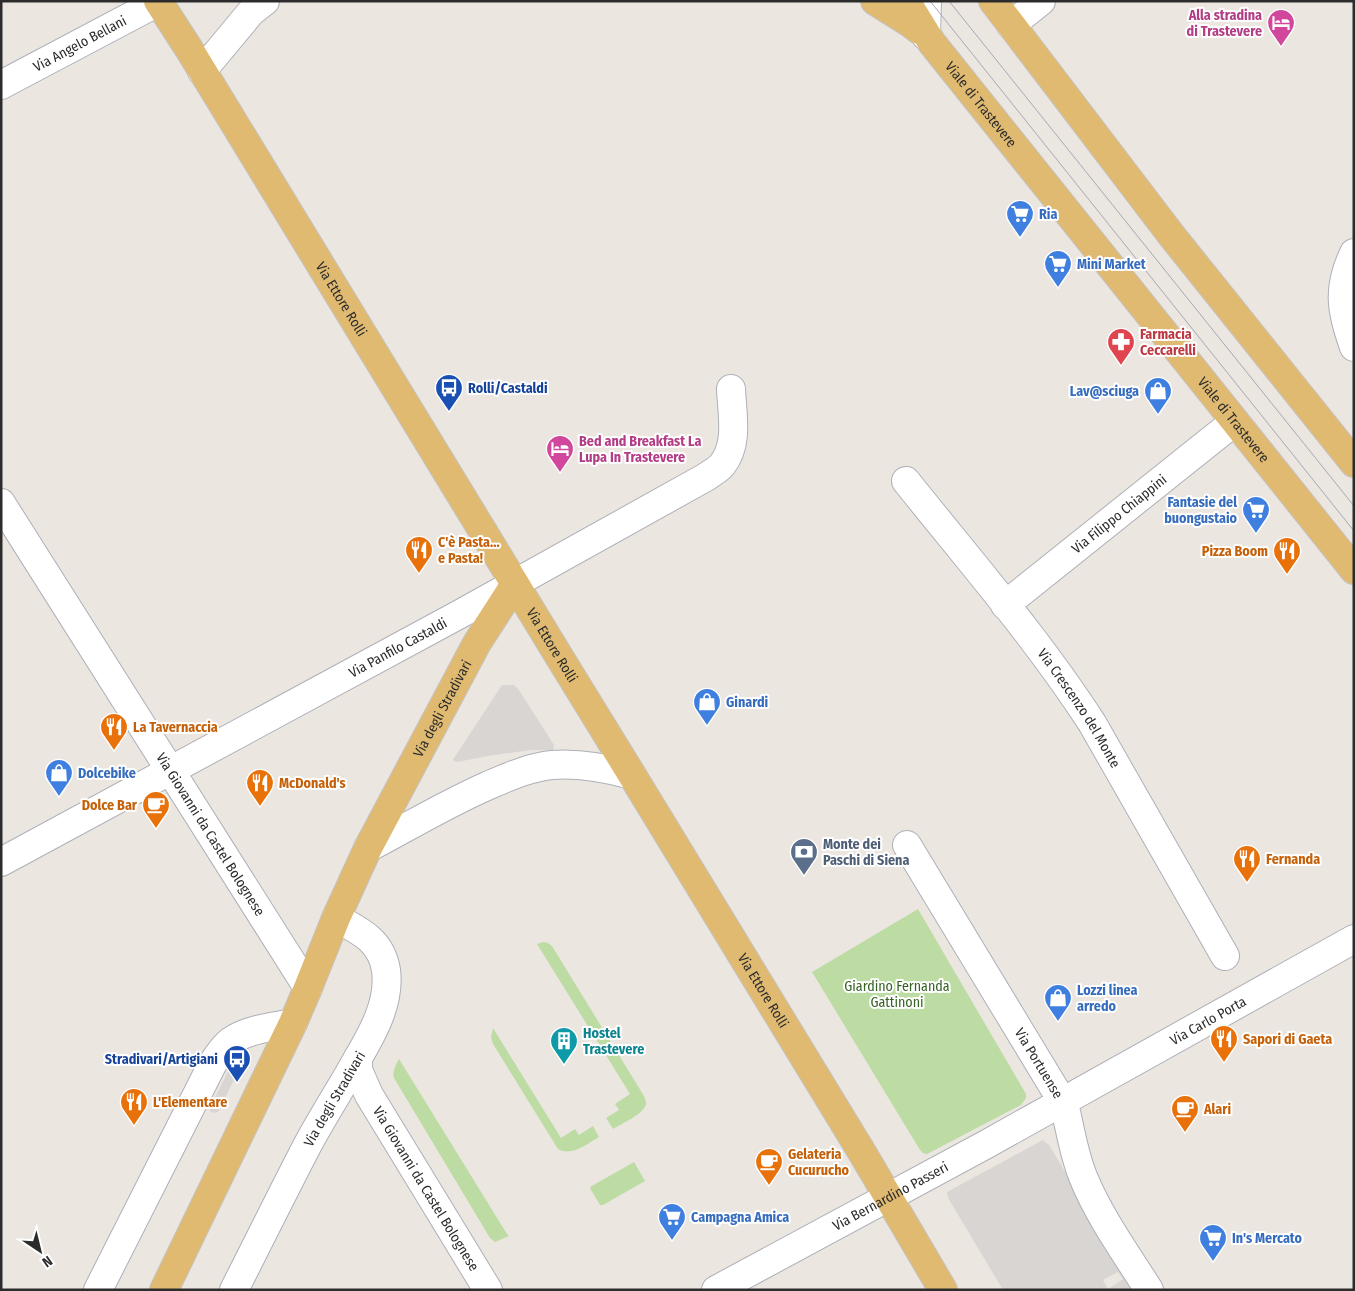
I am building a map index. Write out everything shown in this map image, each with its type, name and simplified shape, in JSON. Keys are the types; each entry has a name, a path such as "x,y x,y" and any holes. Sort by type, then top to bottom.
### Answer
{"main road":[{"path":"875,1 910,23 926,36"},
{"path":"906,1 926,36"},
{"path":"993,1 1172,236 1354,463"},
{"name":"Via Ettore Rolli","path":"158,2 202,71 863,1154 943,1290"},
{"name":"Viale di Trastevere","path":"926,36 1354,570"},
{"name":"Via degli Stradivari","path":"164,1290 293,1023 336,918 368,848 477,643 515,584"}],"street":[{"path":"202,71 251,12 264,1"},
{"path":"926,36 927,1"},
{"path":"1011,25 1041,1"},
{"name":"Via Angelo Bellani","path":"1,85 158,2"},
{"path":"1354,253 1348,264 1342,296 1344,314 1354,347"},
{"name":"Via Panfilo Castaldi","path":"1,862 515,584 706,477 721,466 729,453 733,440 731,389"},
{"name":"Via Filippo Chiappini","path":"1005,605 1234,422"},
{"name":"Via Crescenzo del Monte","path":"906,482 1072,692 1092,723 1225,956"},
{"name":"Via Giovanni da Castel Bolognese","path":"1,503 308,988"},
{"path":"368,848 468,795 514,775 540,767 578,765 606,768 632,775"},
{"name":"Via Portuense","path":"907,845 1062,1101 1076,1158 1089,1191 1149,1290"},
{"name":"Via degli Stradivari","path":"234,1290 308,1143 375,1027 383,1003 387,982 384,961 371,939 336,918"},
{"name":"Via Carlo Porta","path":"1062,1101 1354,939"},
{"path":"98,1290 221,1050 239,1036 293,1023"},
{"name":"Via Giovanni da Castel Bolognese","path":"358,1058 358,1070 369,1095 488,1290"},
{"name":"Via Bernardino Passeri","path":"716,1290 985,1145 1062,1101"}],"green space":[{"name":"Giardino Fernanda Gattinoni","path":"918,909 1026,1094 1026,1098 1021,1105 927,1154 920,1150 812,972"},
{"path":"543,942 552,946 646,1101 641,1111 613,1129 606,1118 619,1110 615,1104 630,1094 537,944"},
{"path":"493,1028 561,1138 575,1129 579,1135 593,1126 599,1137 574,1151 558,1149 493,1044 491,1037"},
{"path":"399,1059 509,1236 495,1242 490,1238 394,1078 394,1070"},
{"path":"634,1162 645,1181 600,1205 590,1187"}],"shaded area":[{"path":"502,685 514,685 519,690 554,745 553,750 530,750 454,761 453,759"},
{"path":"245,1047 247,1053 218,1112 213,1113 210,1111 210,1108 239,1049"},
{"path":"1043,1140 1049,1145 1136,1290 1003,1290 948,1198 947,1192","holes":["1118,1272 1123,1279 1108,1289 1103,1280"]}],"tram line":[{"path":"930,1 1354,531"},
{"path":"949,1 1354,506"}],"place":[{"name":"Alla stradina di Trastevere","path":"1281,47"},
{"name":"Ria","path":"1020,238"},
{"name":"Mini Market","path":"1058,288"},
{"name":"Farmacia Ceccarelli","path":"1121,366"},
{"name":"Rolli/Castaldi","path":"449,412"},
{"name":"Lav@sciuga","path":"1158,415"},
{"name":"Bed and Breakfast La Lupa In Trastevere","path":"560,473"},
{"name":"Fantasie del buongustaio","path":"1256,534"},
{"name":"C'è Pasta... e Pasta!","path":"419,574"},
{"name":"Pizza Boom","path":"1287,575"},
{"name":"Ginardi","path":"707,726"},
{"name":"La Tavernaccia","path":"114,751"},
{"name":"Dolcebike","path":"59,797"},
{"name":"McDonald's","path":"260,807"},
{"name":"Dolce Bar","path":"156,829"},
{"name":"Monte dei Paschi di Siena","path":"804,876"},
{"name":"Fernanda","path":"1247,883"},
{"name":"Lozzi linea arredo","path":"1058,1022"},
{"name":"Sapori di Gaeta","path":"1224,1063"},
{"name":"Hostel Trastevere","path":"564,1065"},
{"name":"Stradivari/Artigiani","path":"237,1083"},
{"name":"L'Elementare","path":"134,1126"},
{"name":"Alari","path":"1185,1133"},
{"name":"Gelateria Cucurucho","path":"769,1186"},
{"name":"Campagna Amica","path":"672,1241"},
{"name":"In's Mercato","path":"1213,1262"}]}
